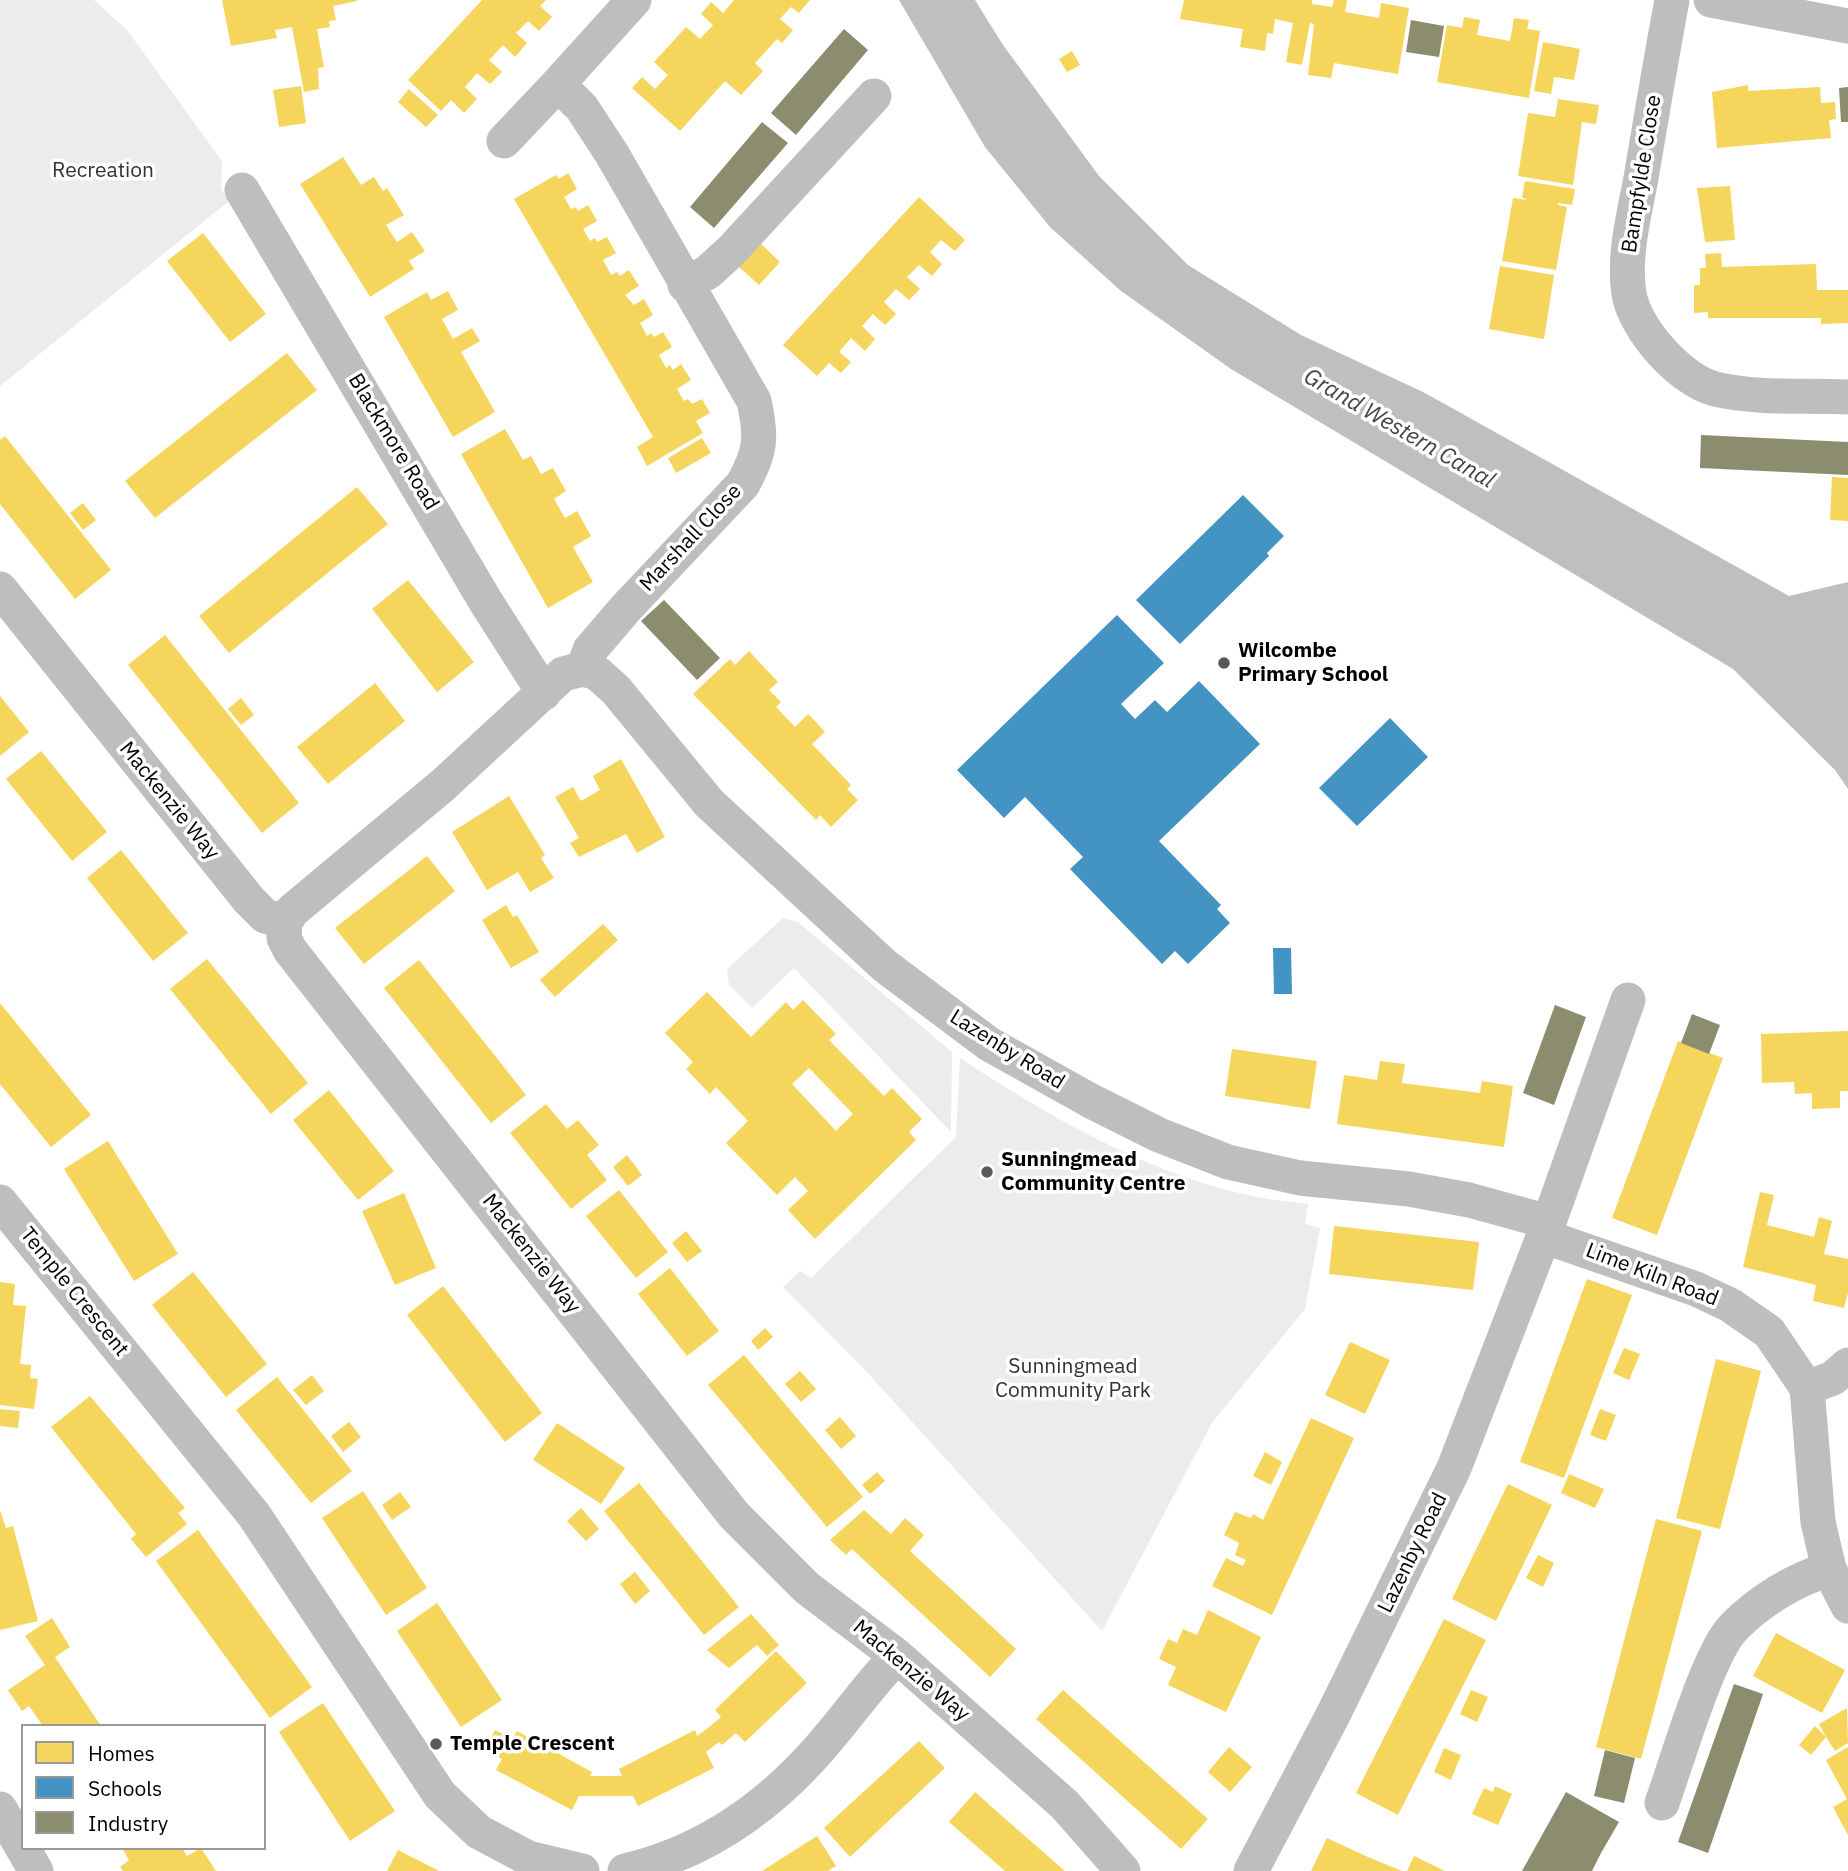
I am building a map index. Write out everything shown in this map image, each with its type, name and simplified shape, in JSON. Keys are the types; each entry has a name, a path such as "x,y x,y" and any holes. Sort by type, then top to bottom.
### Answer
{"street":[{"path":"504,141 634,0"},
{"name":"Bampfylde Close","path":"1672,0 1628,249 1629,295 1639,320 1654,344 1682,370 1713,388 1756,394 1848,397"},
{"path":"1711,0 1848,26"},
{"name":"Marshall Close","path":"558,84 582,108 612,154 684,285 754,401 761,433 756,461 743,484 590,650 583,669"},
{"path":"684,285 708,272 731,251 874,96"},
{"name":"Blackmore Road","path":"242,190 486,602 544,693"},
{"name":"Mackenzie Way","path":"0,589 249,900 265,916 285,922 284,938 290,950 563,1293 726,1505 807,1588 897,1657 1065,1805 1123,1871"},
{"path":"285,922 292,911 443,785 563,674 583,669"},
{"name":"Lazenby Road","path":"583,669 597,673 616,690 709,803 786,876 885,966 1001,1050 1148,1130 1228,1162 1300,1178 1409,1189 1469,1199 1546,1229"},
{"name":"Lazenby Road","path":"1251,1871 1334,1715 1454,1468 1546,1229 1628,1000"},
{"name":"Temple Crescent","path":"0,1203 254,1514 440,1795 479,1832 491,1839 528,1858 582,1871"},
{"name":"Lime Kiln Road","path":"1546,1229 1696,1289 1730,1305 1769,1332 1807,1388 1818,1522 1829,1569 1848,1606"},
{"path":"1807,1388 1833,1378 1848,1365"},
{"path":"1662,1803 1717,1652 1732,1629 1800,1578 1829,1569"},
{"path":"625,1871 663,1862 711,1841 757,1810 810,1760 897,1657"},
{"path":"0,1809 21,1845"},
{"path":"24,1850 36,1871"}],"green space":[{"name":"Recreation","path":"0,0 94,0 127,30 222,161 221,189 229,201 0,386"},
{"path":"783,918 798,922 952,1052 951,1132 794,968 752,1008 729,985 727,969"},
{"name":"Sunningmead Community Park","path":"960,1058 1059,1119 1129,1155 1202,1183 1239,1193 1308,1204 1305,1224 1320,1228 1305,1309 1212,1423 1102,1631 865,1370 783,1287 800,1271 811,1278 956,1137"}],"water":[{"name":"Grand Western Canal","path":"899,0 975,0 1003,45 1099,176 1188,265 1301,335 1425,393 1789,596 1848,582 1848,789 1835,770 1733,669 1231,369 1121,291 1050,227 985,147"}],"building: Homes":[{"path":"222,0 357,1 333,6 336,20 329,21 330,27 317,29 324,67 318,68 319,89 304,92 292,27 275,30 277,38 231,46"},
{"path":"482,0 546,0 540,6 552,17 539,31 528,21 516,33 527,43 515,57 503,45 489,60 502,72 490,84 477,73 465,87 477,99 464,113 451,100 441,111 408,80"},
{"path":"734,0 810,0 799,13 791,7 780,19 793,30 782,43 777,39 755,63 763,71 741,95 725,81 680,131 632,88 642,77 655,89 668,75 654,62 686,27 700,39 713,25 701,14 711,2 723,13"},
{"path":"1184,0 1312,0 1312,4 1332,7 1334,0 1347,0 1345,12 1379,18 1381,3 1409,8 1398,74 1334,63 1331,78 1308,75 1314,24 1310,23 1302,65 1286,62 1293,23 1275,19 1273,34 1267,33 1265,51 1240,47 1243,29 1180,19"},
{"path":"1464,17 1480,20 1477,35 1510,41 1514,18 1529,20 1527,29 1540,31 1529,98 1437,82 1447,25 1462,28"},
{"path":"1543,42 1580,49 1574,80 1554,77 1551,94 1534,91"},
{"path":"1072,51 1080,65 1067,72 1059,59"},
{"path":"1748,85 1748,91 1820,87 1821,103 1835,102 1836,119 1829,120 1831,138 1717,148 1712,92"},
{"path":"301,86 306,123 279,127 273,90"},
{"path":"409,89 438,115 426,127 398,102"},
{"path":"1558,99 1599,105 1596,124 1582,122 1573,185 1518,176 1528,113 1555,117"},
{"path":"343,157 361,185 374,177 383,191 387,188 404,215 386,225 397,242 412,232 425,251 409,261 414,269 370,297 300,184"},
{"path":"568,173 577,189 564,197 571,209 576,207 578,211 588,205 597,221 583,229 590,241 595,238 597,242 607,237 616,253 603,260 611,275 617,272 620,276 629,270 639,286 625,295 634,305 644,299 653,315 640,323 647,336 651,333 654,337 663,332 672,347 659,355 666,368 670,365 673,370 681,364 691,380 677,389 684,401 688,399 692,404 702,399 710,413 696,421 703,433 647,466 637,447 653,437 514,199 556,175 559,179"},
{"path":"1525,181 1575,189 1572,205 1558,203 1567,207 1556,270 1502,261 1513,198 1527,200 1522,197"},
{"path":"1730,186 1735,240 1705,242 1697,188"},
{"path":"919,197 965,240 955,251 941,240 930,252 942,264 932,276 919,265 907,277 920,289 909,300 896,289 884,302 896,314 885,325 873,314 862,326 875,339 865,351 851,338 839,352 851,362 841,373 829,363 817,376 783,345"},
{"path":"203,233 266,314 230,342 167,261"},
{"path":"758,241 780,262 759,285 737,265"},
{"path":"1721,253 1722,267 1816,264 1817,290 1848,290 1848,323 1821,324 1821,318 1708,318 1708,312 1694,313 1694,285 1700,285 1700,268 1706,268 1705,254"},
{"path":"1500,266 1554,275 1544,339 1489,329"},
{"path":"448,291 458,310 442,319 453,339 472,328 480,341 461,352 495,412 453,437 384,317 427,292 431,300"},
{"path":"287,353 317,390 155,518 125,481"},
{"path":"505,429 523,460 531,456 541,474 553,468 566,491 554,499 565,518 577,511 591,536 573,547 593,582 548,608 461,454"},
{"path":"5,436 111,570 75,599 0,504 0,440"},
{"path":"702,438 711,453 676,473 668,458"},
{"path":"1832,477 1848,478 1848,521 1830,520"},
{"path":"357,487 388,524 229,653 199,616"},
{"path":"83,503 96,520 83,530 70,513"},
{"path":"408,580 474,662 437,692 372,609"},
{"path":"165,635 299,803 262,833 128,665"},
{"path":"749,651 778,682 769,690 781,702 776,707 795,727 808,714 825,732 812,744 851,785 847,789 858,800 831,827 820,815 816,820 693,694 730,659 735,665"},
{"path":"375,683 405,721 328,784 297,747"},
{"path":"0,696 29,732 0,756"},
{"path":"241,698 254,715 241,725 228,709"},
{"path":"41,751 107,832 72,861 6,779"},
{"path":"621,759 665,837 637,853 626,834 579,857 570,843 579,838 555,797 573,787 581,801 600,790 593,776"},
{"path":"509,796 545,855 541,858 554,878 530,892 518,872 487,890 452,832"},
{"path":"121,850 188,933 153,961 87,878"},
{"path":"427,856 455,891 364,964 335,928"},
{"path":"506,905 513,917 517,915 539,952 511,968 482,920"},
{"path":"603,924 618,940 555,997 540,980"},
{"path":"207,959 308,1083 271,1114 170,989"},
{"path":"419,960 526,1095 491,1123 384,988"},
{"path":"707,992 751,1037 786,1002 793,1010 803,1000 836,1034 829,1040 884,1096 892,1088 922,1119 909,1132 916,1140 815,1239 788,1210 808,1191 795,1177 777,1195 726,1143 748,1121 716,1087 710,1094 686,1069 693,1062 665,1033","holes":["809,1068 853,1114 836,1131 792,1084"]},
{"path":"0,1003 91,1115 51,1147 0,1084"},
{"path":"1848,1031 1848,1091 1840,1091 1840,1108 1812,1109 1812,1093 1795,1094 1794,1082 1762,1083 1761,1034"},
{"path":"1678,1041 1723,1058 1657,1235 1612,1218"},
{"path":"1232,1049 1317,1061 1310,1109 1225,1096"},
{"path":"1380,1061 1405,1064 1402,1083 1480,1093 1482,1081 1513,1086 1504,1147 1337,1124 1344,1075 1377,1080"},
{"path":"329,1090 394,1171 358,1200 293,1120"},
{"path":"546,1104 567,1129 578,1120 599,1145 587,1155 607,1180 571,1209 510,1133"},
{"path":"108,1141 178,1254 134,1281 64,1169"},
{"path":"627,1155 642,1175 628,1186 613,1167"},
{"path":"619,1190 668,1252 636,1278 586,1216"},
{"path":"1760,1192 1774,1195 1767,1225 1814,1237 1819,1217 1832,1221 1824,1254 1848,1259 1848,1293 1844,1308 1813,1301 1816,1285 1743,1267"},
{"path":"404,1193 436,1268 395,1285 362,1211"},
{"path":"1334,1226 1479,1242 1473,1290 1329,1274"},
{"path":"686,1231 702,1251 687,1262 672,1243"},
{"path":"670,1268 719,1331 687,1356 638,1294"},
{"path":"193,1272 267,1364 226,1397 152,1305"},
{"path":"1587,1279 1632,1295 1564,1478 1520,1462"},
{"path":"0,1282 15,1284 13,1305 26,1306 20,1364 31,1365 30,1378 38,1379 34,1409 0,1405"},
{"path":"443,1286 542,1413 505,1442 407,1315"},
{"path":"765,1328 773,1337 758,1350 751,1341"},
{"path":"1350,1342 1390,1360 1365,1414 1325,1395"},
{"path":"1624,1348 1640,1354 1629,1380 1613,1373"},
{"path":"744,1355 863,1497 827,1527 708,1385"},
{"path":"1716,1359 1761,1371 1720,1529 1676,1518"},
{"path":"800,1371 816,1389 801,1402 785,1384"},
{"path":"312,1375 324,1391 306,1405 293,1390"},
{"path":"277,1377 352,1471 311,1503 236,1410"},
{"path":"90,1396 185,1508 178,1513 187,1524 146,1557 131,1539 136,1534 51,1427"},
{"path":"0,1409 20,1411 18,1428 0,1426"},
{"path":"1600,1409 1616,1415 1606,1441 1590,1435"},
{"path":"840,1417 856,1436 841,1449 825,1430"},
{"path":"1311,1418 1354,1438 1272,1615 1212,1586 1226,1558 1243,1566 1246,1560 1235,1555 1239,1543 1224,1535 1235,1512 1251,1518 1253,1514 1263,1520"},
{"path":"349,1422 361,1437 343,1452 331,1436"},
{"path":"557,1423 625,1468 601,1504 533,1460"},
{"path":"1265,1452 1282,1462 1271,1485 1253,1476"},
{"path":"877,1472 885,1481 870,1494 862,1485"},
{"path":"1569,1474 1604,1489 1595,1508 1561,1493"},
{"path":"639,1483 739,1607 704,1635 604,1511"},
{"path":"1508,1484 1552,1505 1496,1621 1452,1599"},
{"path":"363,1491 427,1588 386,1615 322,1518"},
{"path":"400,1492 411,1507 392,1520 382,1505"},
{"path":"581,1508 599,1529 586,1541 567,1521"},
{"path":"0,1510 6,1528 13,1526 38,1621 0,1630"},
{"path":"864,1510 891,1534 905,1518 924,1535 910,1551 1016,1649 990,1677 852,1549 846,1555 830,1540"},
{"path":"1656,1519 1702,1531 1641,1759 1596,1747"},
{"path":"198,1530 312,1687 270,1718 156,1561"},
{"path":"1538,1555 1554,1563 1543,1587 1526,1578"},
{"path":"635,1572 650,1591 635,1604 620,1584"},
{"path":"437,1603 502,1700 461,1727 397,1631"},
{"path":"1208,1610 1261,1637 1226,1712 1168,1685 1176,1667 1159,1659 1168,1639 1177,1643 1183,1629 1197,1635"},
{"path":"751,1614 779,1645 767,1656 757,1645 729,1668 707,1650"},
{"path":"52,1618 70,1647 55,1657 100,1724 42,1724 29,1706 22,1711 8,1690 45,1665 25,1636"},
{"path":"1444,1619 1486,1640 1398,1815 1356,1793"},
{"path":"1776,1633 1845,1670 1822,1713 1753,1676"},
{"path":"776,1651 807,1683 745,1742 736,1733 722,1745 719,1742 706,1752 714,1768 638,1806 633,1796 579,1796 572,1810 496,1770 502,1759 484,1749 495,1730 512,1739 517,1731 592,1772 590,1776 622,1776 619,1769 695,1730 697,1736 708,1728 721,1717 715,1710"},
{"path":"1063,1690 1208,1819 1181,1849 1036,1719"},
{"path":"1471,1690 1488,1697 1477,1722 1460,1714"},
{"path":"323,1703 395,1811 350,1841 279,1732"},
{"path":"1847,1708 1848,1743 1835,1751 1819,1724"},
{"path":"1815,1726 1826,1737 1811,1755 1799,1745"},
{"path":"919,1741 945,1768 850,1857 824,1828"},
{"path":"1229,1747 1252,1767 1230,1792 1208,1772"},
{"path":"1848,1747 1848,1835 1833,1807 1847,1799 1826,1760"},
{"path":"1444,1748 1461,1755 1451,1780 1434,1772"},
{"path":"1495,1786 1512,1794 1498,1825 1472,1814 1484,1788 1493,1792"},
{"path":"975,1792 1065,1871 1005,1871 949,1822"},
{"path":"817,1836 836,1866 828,1871 762,1871"},
{"path":"1327,1838 1368,1857 1402,1871 1311,1871"},
{"path":"123,1850 183,1850 187,1856 202,1850 216,1871 123,1871 120,1867 129,1860"},
{"path":"398,1850 439,1871 387,1871"},
{"path":"1414,1856 1445,1871 1407,1871"}],"building: Schools":[{"path":"1243,495 1284,536 1267,553 1269,556 1180,644 1136,600"},
{"path":"1117,615 1164,663 1121,704 1135,719 1155,700 1167,712 1199,681 1260,744 1159,841 1221,905 1217,909 1230,923 1188,964 1175,951 1162,964 1070,869 1083,857 1025,797 1004,818 957,770"},
{"path":"1390,718 1428,757 1357,826 1319,788"},
{"path":"1273,948 1291,948 1292,994 1274,994"}],"building: Industry":[{"path":"1411,20 1444,26 1439,57 1406,52"},
{"path":"844,29 868,50 796,135 771,113"},
{"path":"1848,87 1848,122 1841,122 1839,88"},
{"path":"762,122 788,143 714,228 690,207"},
{"path":"1701,435 1848,442 1848,475 1700,468"},
{"path":"664,600 720,658 697,680 641,621"},
{"path":"1555,1005 1586,1017 1554,1105 1523,1093"},
{"path":"1692,1014 1720,1025 1709,1054 1681,1043"},
{"path":"1734,1684 1763,1694 1708,1853 1678,1842"},
{"path":"1605,1750 1635,1758 1624,1803 1594,1796"},
{"path":"1566,1792 1619,1822 1592,1871 1522,1871"}],"place":[{"name":"Wilcombe Primary School","path":"1224,663"},
{"name":"Sunningmead Community Centre","path":"987,1172"},
{"name":"Temple Crescent","path":"436,1744"}]}
